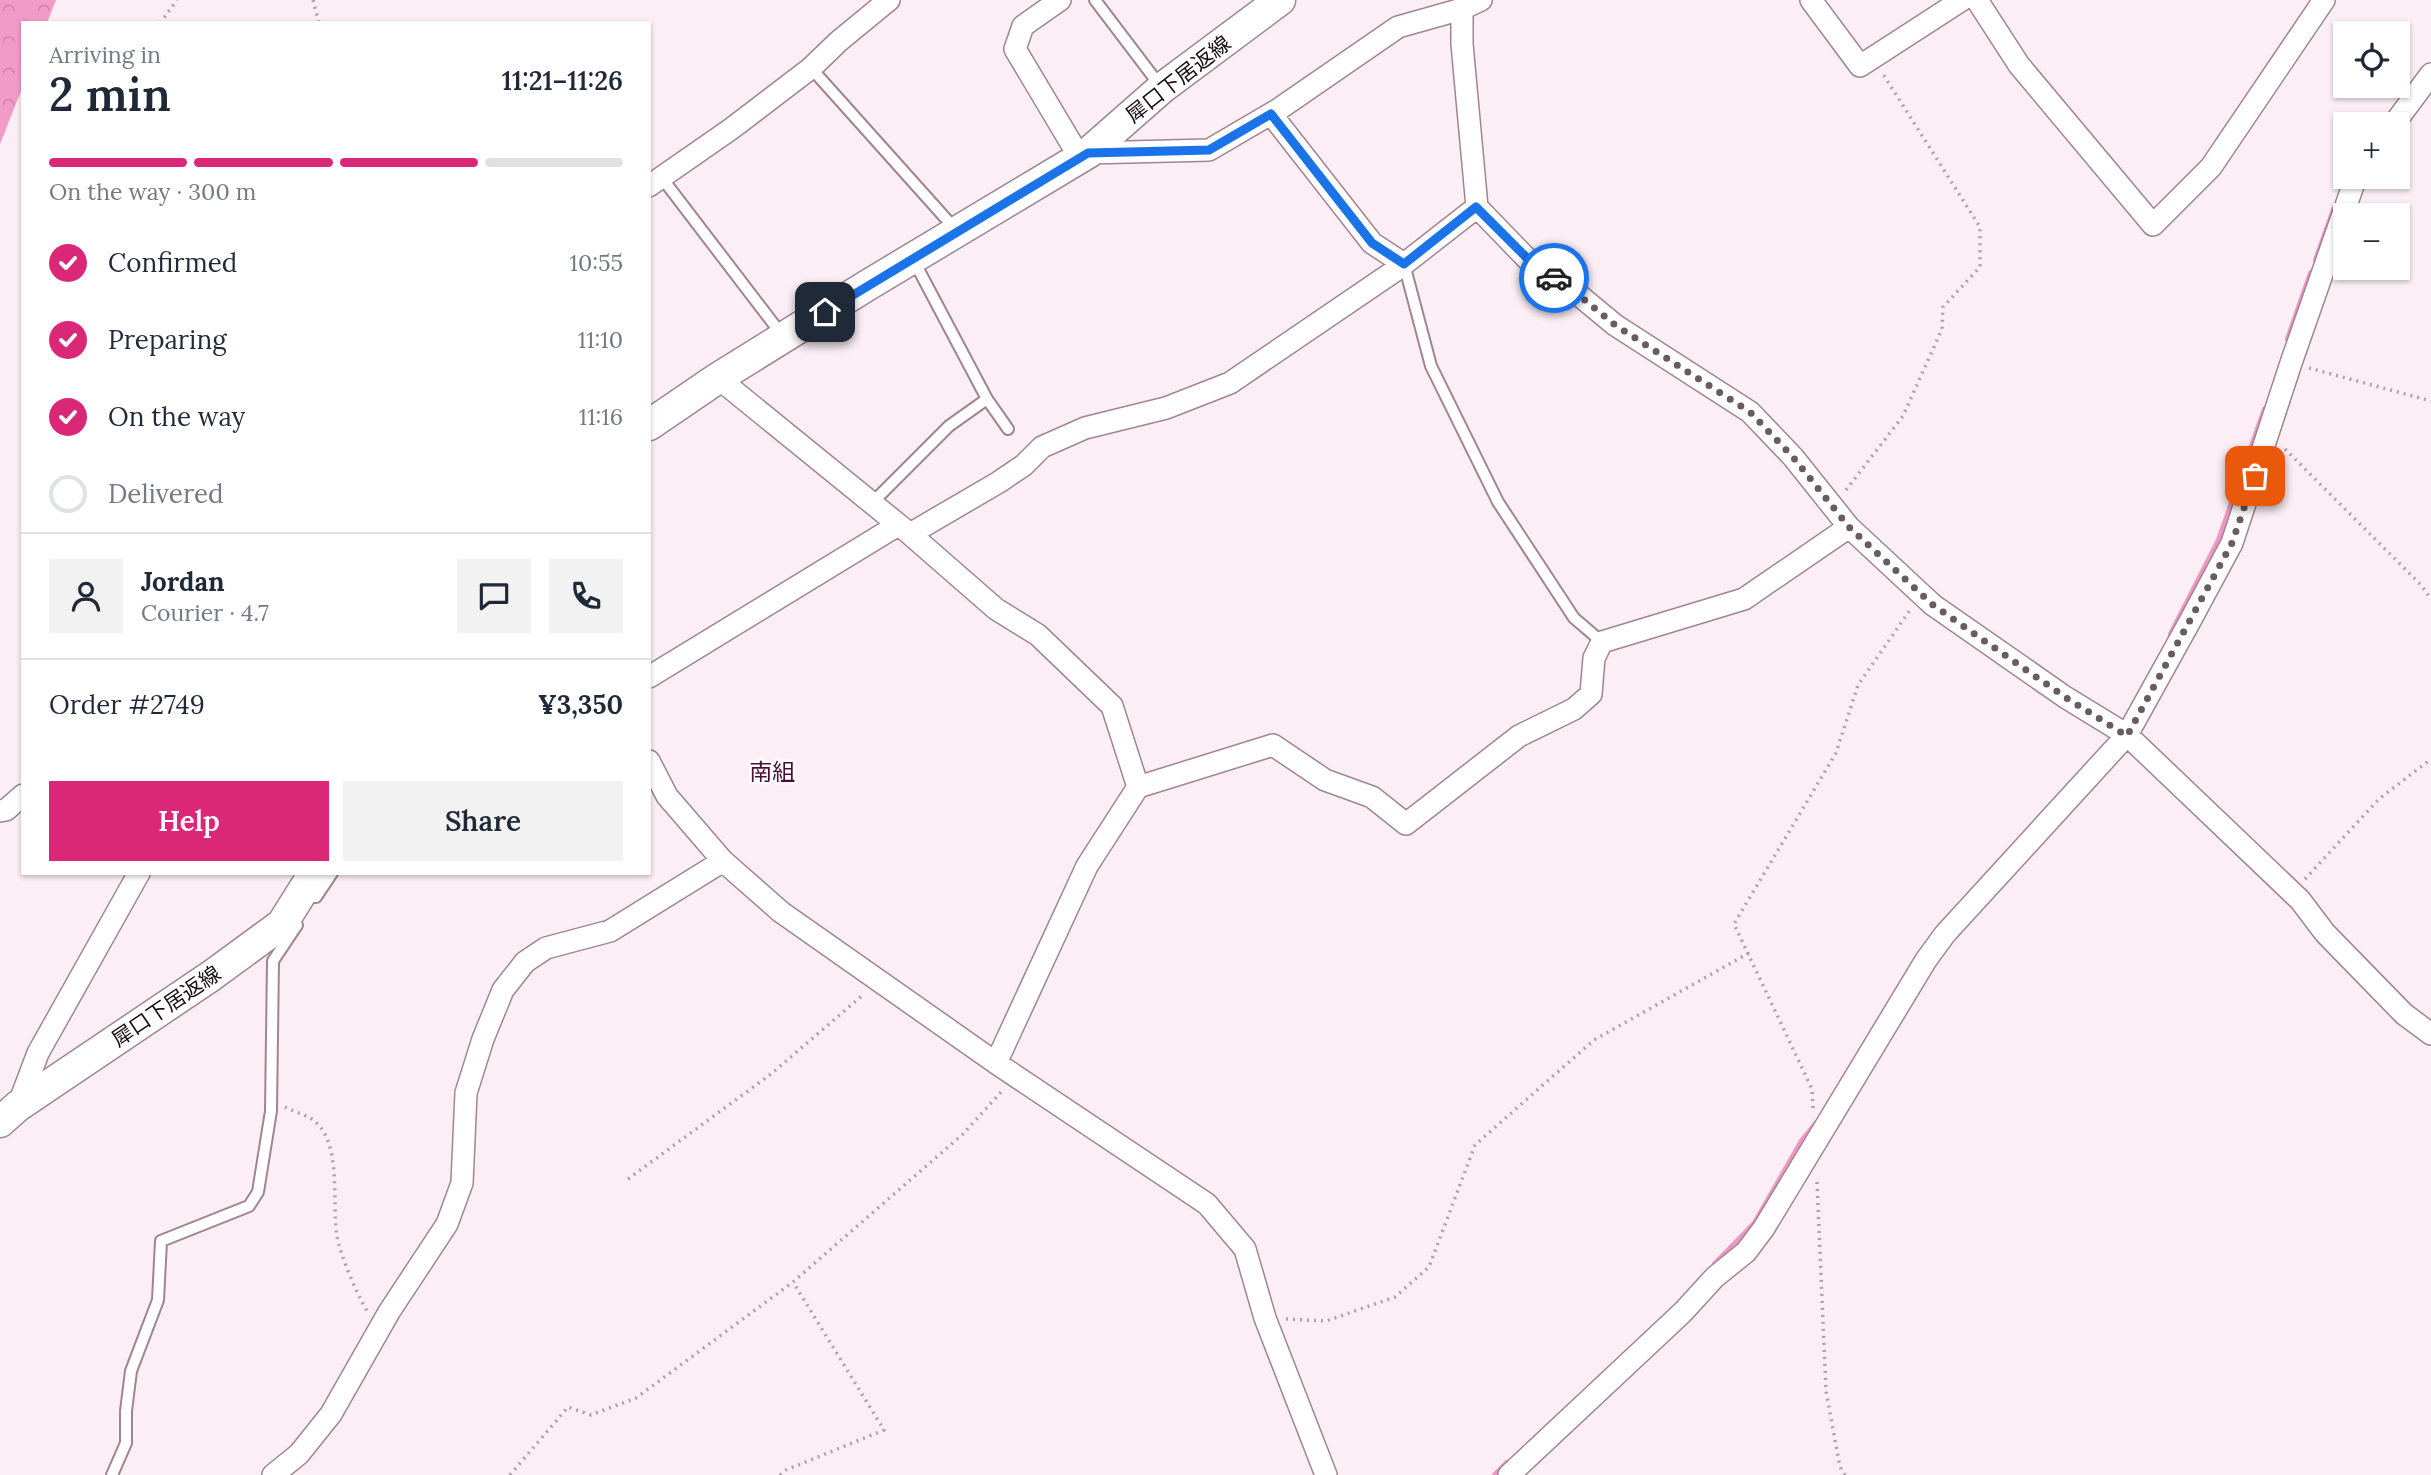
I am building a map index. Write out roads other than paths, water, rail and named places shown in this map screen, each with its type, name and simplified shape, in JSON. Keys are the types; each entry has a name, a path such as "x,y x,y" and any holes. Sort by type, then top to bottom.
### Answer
{"main road":[{"name":"犀口下居返線","path":"651,424 718,378 912,258 1084,156 1162,88 1280,0"},
{"name":"犀口下居返線","path":"9,1114 211,976 282,924 313,875"}],"street":[{"path":"655,182 811,68 839,41 890,0"},
{"path":"1060,0 1023,26 1015,49 1084,156 1209,150 1271,114 1398,27 1471,4"},
{"path":"1811,0 1860,66 1962,0"},
{"path":"1977,0 2019,65 2153,225 2211,167 2325,0"},
{"path":"1471,4 1462,44 1476,207 1534,265 1574,291 1615,325 1750,412 1793,457 1849,527 1933,605 2065,697 2127,736 2300,900 2325,933 2404,1014 2431,1034"},
{"path":"2403,112 2431,74"},
{"path":"1271,114 1372,243 1404,264"},
{"path":"1509,1475 1682,1312 1715,1277 1746,1252 1764,1228 1926,960 1945,934 2127,736 2232,543 2352,189"},
{"path":"651,676 904,529 999,482 1024,465 1042,447 1085,428 1166,408 1230,383 1404,264 1476,207"},
{"path":"718,378 904,529 996,609 1038,635 1112,706 1138,787"},
{"path":"996,1063 1087,866 1138,787 1273,745 1325,780 1372,797 1406,824 1519,736 1574,709 1591,694 1594,658 1602,642 1744,600 1849,527"},
{"path":"651,765 667,796 723,861 782,912 996,1063 1206,1204 1245,1249 1265,1318 1326,1475"},
{"path":"0,811 6,810 21,797"},
{"path":"273,1475 299,1454 331,1414 379,1329 447,1224 462,1183 466,1093 483,1039 503,990 525,961 546,948 610,931 723,861"},
{"path":"9,1114 38,1054 138,875"}],"lane":[{"path":"1096,0 1162,88"},
{"path":"811,68 957,232"},
{"path":"655,182 783,338"},
{"path":"912,258 987,399 1008,429"},
{"path":"1404,264 1431,366 1498,502 1574,618 1602,642"},
{"path":"872,503 949,426 987,399"},
{"path":"310,906 331,875"},
{"path":"112,1475 126,1443 126,1411 131,1371 158,1300 160,1241 248,1206 258,1192 271,1101 273,961 303,917"}],"waterway":[{"path":"2316,260 2333,213"},
{"path":"2288,339 2311,273"},
{"path":"2171,634 2219,540 2265,409"},
{"path":"1715,1264 1755,1223 1802,1141 1816,1124"},
{"path":"1495,1475 1507,1463"}],"district":[{"name":"南組","path":"772,771"}]}
